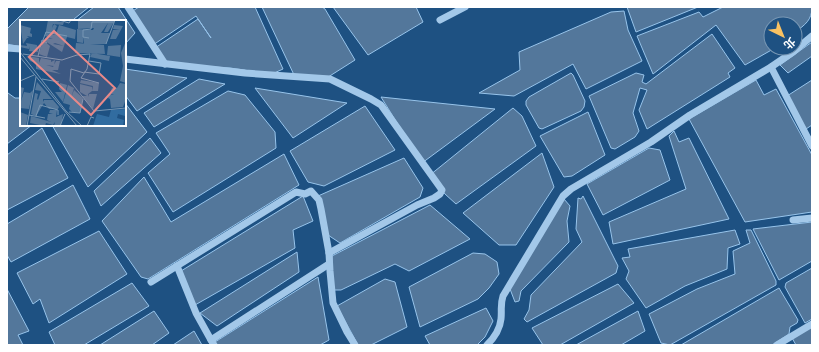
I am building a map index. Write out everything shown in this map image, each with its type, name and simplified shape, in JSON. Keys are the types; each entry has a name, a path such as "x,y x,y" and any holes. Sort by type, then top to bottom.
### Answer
{"lane":[{"path":"128,7 165,64"},
{"path":"440,20 465,7"},
{"path":"487,345 494,338 500,327 501,302 503,296 563,196 571,189 651,142 690,115 771,67 793,52 812,36"},
{"path":"7,48 20,49"},
{"path":"126,59 245,73 330,79 381,105 442,190 440,194 434,198 329,253"},
{"path":"771,67 812,146"},
{"path":"151,282 296,192 305,194 311,191 319,200 321,209 329,253 333,302 347,332 355,345"},
{"path":"793,220 812,218"},
{"path":"177,266 196,313 213,343 329,264"},
{"path":"777,345 812,324"}],"water":[{"path":"29,7 89,7 74,20 20,20 20,47 7,44 7,29"},
{"path":"94,7 118,7 135,33 126,43 126,20 77,20"},
{"path":"139,7 255,7 283,69 272,74 230,68 165,64 155,48 198,19 211,38 196,16 153,45 131,12"},
{"path":"262,7 322,7 325,9 355,60 325,79 295,77"},
{"path":"333,7 416,7 423,22 368,55"},
{"path":"627,7 698,7 636,32"},
{"path":"723,7 812,7 811,15 803,26 803,16 763,16 763,55 745,65 716,25 653,74 637,36 699,12 703,17"},
{"path":"624,11 628,30 642,61 586,89 573,64 514,96 479,93 520,70 519,52 611,12"},
{"path":"712,34 735,68 728,73 730,77 647,129 639,110 647,90 640,88 633,113 639,131 635,137 615,149 611,148 589,96 636,73 644,75 642,82 646,84"},
{"path":"812,42 812,56 788,73 780,65 793,56 803,56 803,48"},
{"path":"126,69 187,78 137,111 126,96"},
{"path":"571,73 585,101 584,107 581,111 542,129 539,128 526,105 526,101 529,97"},
{"path":"199,79 225,84 154,127 144,113"},
{"path":"756,80 764,95 776,89 812,155 812,212 745,222 689,119"},
{"path":"812,80 812,125 806,129 787,96"},
{"path":"255,88 347,103 293,138"},
{"path":"228,91 245,95 275,132 276,148 173,212 148,173 170,154 156,133"},
{"path":"8,93 15,98 20,98 20,126 31,126 7,144"},
{"path":"381,97 495,109 422,163"},
{"path":"126,104 147,132 88,187 53,126 126,126"},
{"path":"365,106 395,150 324,186 308,182 290,151"},
{"path":"513,108 522,116 536,146 456,204 445,194 430,175"},
{"path":"588,112 605,155 572,176 564,177 540,136"},
{"path":"42,128 68,178 7,210 7,155"},
{"path":"674,131 679,142 689,138 729,219 613,244 609,222 686,189 669,136"},
{"path":"150,138 161,153 101,206 94,191"},
{"path":"649,148 660,150 670,180 603,215 587,184"},
{"path":"542,153 554,187 516,245 499,245 463,213"},
{"path":"284,154 299,185 148,279 141,277 102,221 144,177 171,222"},
{"path":"404,158 423,188 420,197 340,243 325,233 318,196"},
{"path":"73,185 90,219 11,262 7,255 7,224"},
{"path":"303,196 313,221 293,230 295,248 195,305 181,271"},
{"path":"583,196 618,266 616,273 527,322 524,319 529,310 531,295 582,242 576,229 578,198 581,199"},
{"path":"564,199 570,206 567,221 569,242 521,291 519,301 515,302 510,289"},
{"path":"430,205 470,239 409,271 395,264 341,290 332,290 332,256"},
{"path":"812,222 812,261 779,280 753,229"},
{"path":"735,230 740,244 728,248 727,269 685,286 646,308 626,279 629,271 622,258 630,257 628,249"},
{"path":"746,230 751,230 776,281 776,285 670,345 661,343 649,314 697,289 735,274 733,251 750,243"},
{"path":"99,231 127,274 49,323 40,299 33,304 17,273"},
{"path":"297,252 299,272 217,326 200,313"},
{"path":"473,253 485,254 497,262 499,274 489,288 478,299 420,327 409,287"},
{"path":"812,268 812,319 805,323 785,287 786,283"},
{"path":"318,277 329,340 320,345 217,345 215,342"},
{"path":"385,279 395,282 407,327 371,345 358,345 337,306"},
{"path":"132,283 149,306 84,345 55,345 49,332"},
{"path":"618,284 634,303 560,345 543,345 532,328"},
{"path":"779,288 798,320 797,323 790,327 789,334 772,345 681,345"},
{"path":"7,289 29,331 18,335 23,345 7,345"},
{"path":"486,308 493,321 485,337 477,345 430,345 425,336"},
{"path":"154,311 169,333 152,345 100,345"},
{"path":"638,311 645,331 621,345 576,345"},
{"path":"812,327 812,345 796,345 792,338"},
{"path":"194,331 202,345 173,345"}]}
